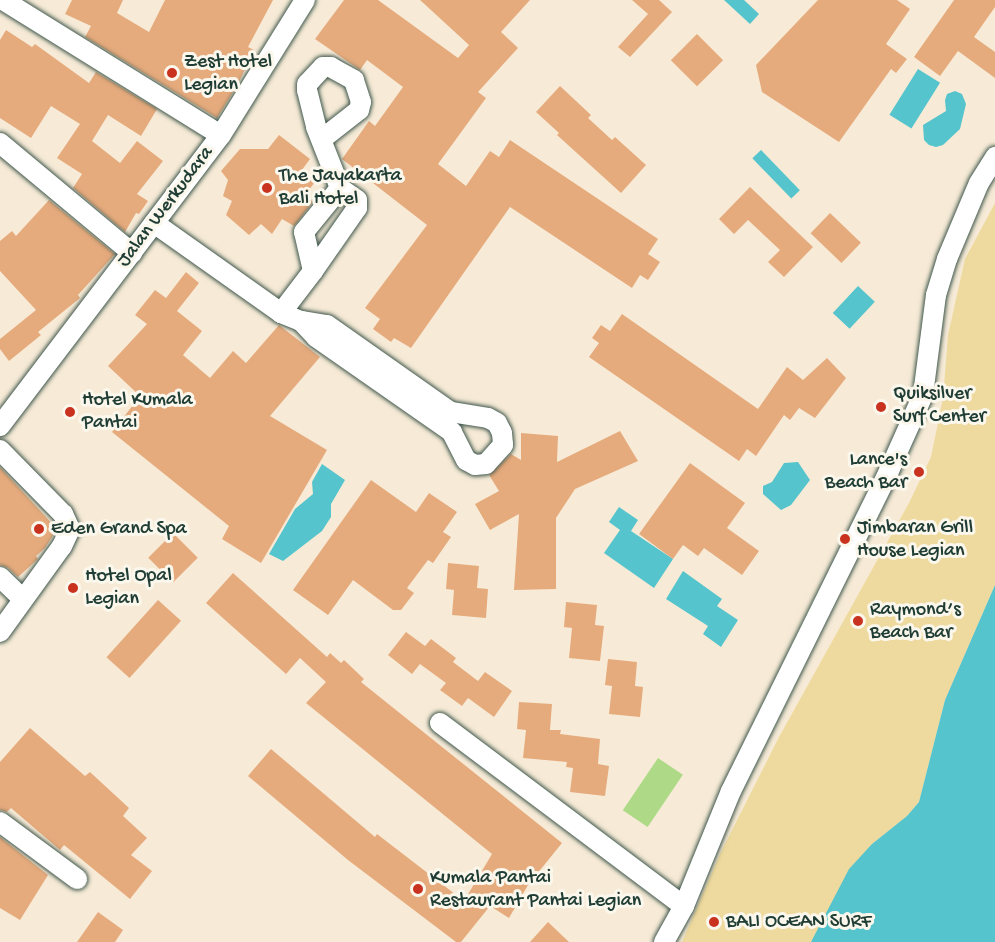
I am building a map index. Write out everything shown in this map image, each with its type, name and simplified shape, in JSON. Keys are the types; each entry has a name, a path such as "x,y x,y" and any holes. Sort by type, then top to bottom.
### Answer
{"street":[{"name":"Jalan Werkudara","path":"0,426 221,135 3,0"},
{"path":"221,135 305,0"},
{"path":"281,313 358,206 357,200 340,188 322,139"},
{"path":"0,143 132,253"},
{"path":"664,942 684,906 731,791 888,473 923,395 936,295 944,268 979,183 995,158"},
{"path":"313,271 304,232 340,188"},
{"path":"154,223 281,313 301,321 327,325 451,412 488,418 497,423 502,433 503,445 486,464 475,465 466,460 452,432 316,338 301,321"},
{"path":"0,450 63,514 69,529 62,546 22,598 0,632"},
{"path":"0,577 22,598"},
{"path":"440,723 684,906"},
{"path":"0,822 77,879"}],"green space":[{"path":"658,758 683,775 648,827 623,810"}],"sand":[{"path":"995,203 995,585 945,700 919,802 907,816 872,844 811,942 682,942 720,854 779,737 909,503 931,457 943,398 948,335 965,259"}],"water":[{"path":"724,0 744,0 759,14 750,24"},
{"path":"918,69 940,83 911,129 889,115"},
{"path":"955,91 962,94 966,104 960,129 943,145 936,147 929,145 924,140 923,125 946,111 947,94"},
{"path":"761,150 800,190 791,199 752,158"},
{"path":"858,286 875,302 850,329 833,313"},
{"path":"798,462 810,480 791,505 781,510 763,494 763,486 772,482 784,463"},
{"path":"322,464 345,480 331,504 331,517 322,531 283,561 269,554 295,509 313,494 312,482"},
{"path":"619,507 638,520 631,531 673,559 654,588 604,553 620,530 609,522"},
{"path":"683,571 722,599 717,606 738,620 721,647 703,634 708,626 666,599"},
{"path":"995,585 995,942 811,942 849,869 872,844 907,816 919,802 945,700"}],"building":[{"path":"72,0 123,0 117,13 149,32 165,0 273,0 248,47 254,50 237,86 217,118 85,37 91,26 65,14"},
{"path":"344,0 378,0 458,58 469,45 420,0 530,0 501,32 518,48 478,92 486,98 438,164 466,186 490,151 499,157 510,140 658,239 648,254 660,262 648,280 640,275 632,288 510,207 411,348 394,338 391,342 373,329 380,319 365,308 427,225 342,159 369,121 375,126 403,87 367,60 360,70 315,39"},
{"path":"632,0 659,0 672,12 630,57 618,47 648,14"},
{"path":"818,0 897,0 910,9 886,44 907,59 896,73 891,69 839,142 762,92 756,65"},
{"path":"954,0 995,0 995,7 974,37 995,52 995,78 958,51 940,76 914,57"},
{"path":"6,30 32,47 35,44 89,83 96,72 157,109 141,136 108,115 92,141 120,163 137,141 163,161 137,194 148,201 139,214 136,213 125,232 73,188 82,174 57,158 80,124 51,106 31,138 0,118 0,40"},
{"path":"697,34 723,60 697,86 671,60"},
{"path":"560,86 591,115 588,118 612,140 615,137 646,165 621,193 557,135 559,133 536,112"},
{"name":"The Jayakarta Bali Hotel","path":"279,135 310,159 299,174 315,182 305,195 313,202 294,226 282,219 272,234 261,224 249,235 226,215 232,201 223,196 228,180 221,171 240,149 268,149"},
{"path":"750,187 813,247 784,277 768,262 780,250 748,220 734,234 719,219"},
{"path":"49,200 115,254 78,295 80,298 38,332 41,335 9,361 0,349 0,339 36,310 0,271 0,241 12,231 16,236"},
{"path":"830,213 861,243 841,263 811,233"},
{"path":"186,272 199,283 177,311 202,331 183,355 210,378 233,351 246,363 279,325 320,357 270,416 327,450 261,563 222,539 229,526 112,432 140,396 108,366 147,324 135,315 155,290 166,298"},
{"path":"622,314 758,409 787,367 803,380 827,358 846,378 815,418 799,408 790,420 784,415 756,456 747,449 739,461 589,357 599,343 592,338 601,325 610,331"},
{"path":"620,431 638,461 575,489 556,518 556,589 514,590 519,514 490,530 475,504 499,491 489,475 511,454 521,460 521,433 558,436 557,462"},
{"path":"690,463 745,503 727,528 759,551 742,575 704,548 698,556 683,545 673,559 639,534"},
{"path":"0,467 57,529 45,548 36,556 38,559 18,577 8,568 0,565"},
{"path":"371,480 416,512 429,493 457,512 443,532 451,537 433,563 428,560 407,588 414,593 401,610 393,610 353,580 328,615 293,590"},
{"path":"173,533 198,558 173,582 148,558"},
{"path":"448,563 479,566 477,588 488,589 486,618 452,615 454,590 446,589"},
{"path":"233,573 327,657 330,653 341,663 344,660 364,679 361,682 562,843 528,885 509,918 490,906 461,942 456,942 348,860 248,776 271,749 375,837 377,834 464,901 492,854 306,703 326,682 300,658 286,674 206,603"},
{"path":"158,600 181,621 130,678 106,657"},
{"path":"566,602 597,605 595,625 604,626 600,661 569,658 572,628 564,627"},
{"path":"406,632 425,646 431,639 456,658 453,662 478,681 485,672 512,691 494,717 468,698 462,706 440,690 446,683 420,664 412,674 388,655"},
{"path":"608,659 637,662 635,686 643,687 640,717 609,714 612,686 605,685"},
{"path":"519,702 552,704 550,730 561,730 560,734 600,739 598,764 609,766 605,796 570,792 573,768 566,767 567,762 523,758 526,730 517,729"},
{"path":"30,728 85,776 90,772 129,808 123,816 147,838 131,855 152,871 130,899 64,845 60,850 11,808 7,812 0,810 0,762"},
{"path":"0,837 48,875 20,920 0,908"},
{"path":"98,912 123,930 115,942 77,942"},
{"path":"548,922 569,942 530,942"}],"place":[{"name":"Zest Hotel Legian","path":"172,73"},
{"name":"The Jayakarta Bali Hotel","path":"267,188"},
{"name":"Quiksilver Surf Center","path":"881,407"},
{"name":"Hotel Kumala Pantai","path":"70,412"},
{"name":"Lance's Beach Bar","path":"919,472"},
{"name":"Eden Grand Spa","path":"39,529"},
{"name":"Jimbaran Grill House Legian","path":"845,539"},
{"name":"Hotel Opal Legian","path":"73,588"},
{"name":"Raymond’s Beach Bar","path":"858,621"},
{"name":"Kumala Pantai Restaurant Pantai Legian","path":"418,889"},
{"name":"BALI OCEAN SURF","path":"714,922"}]}
